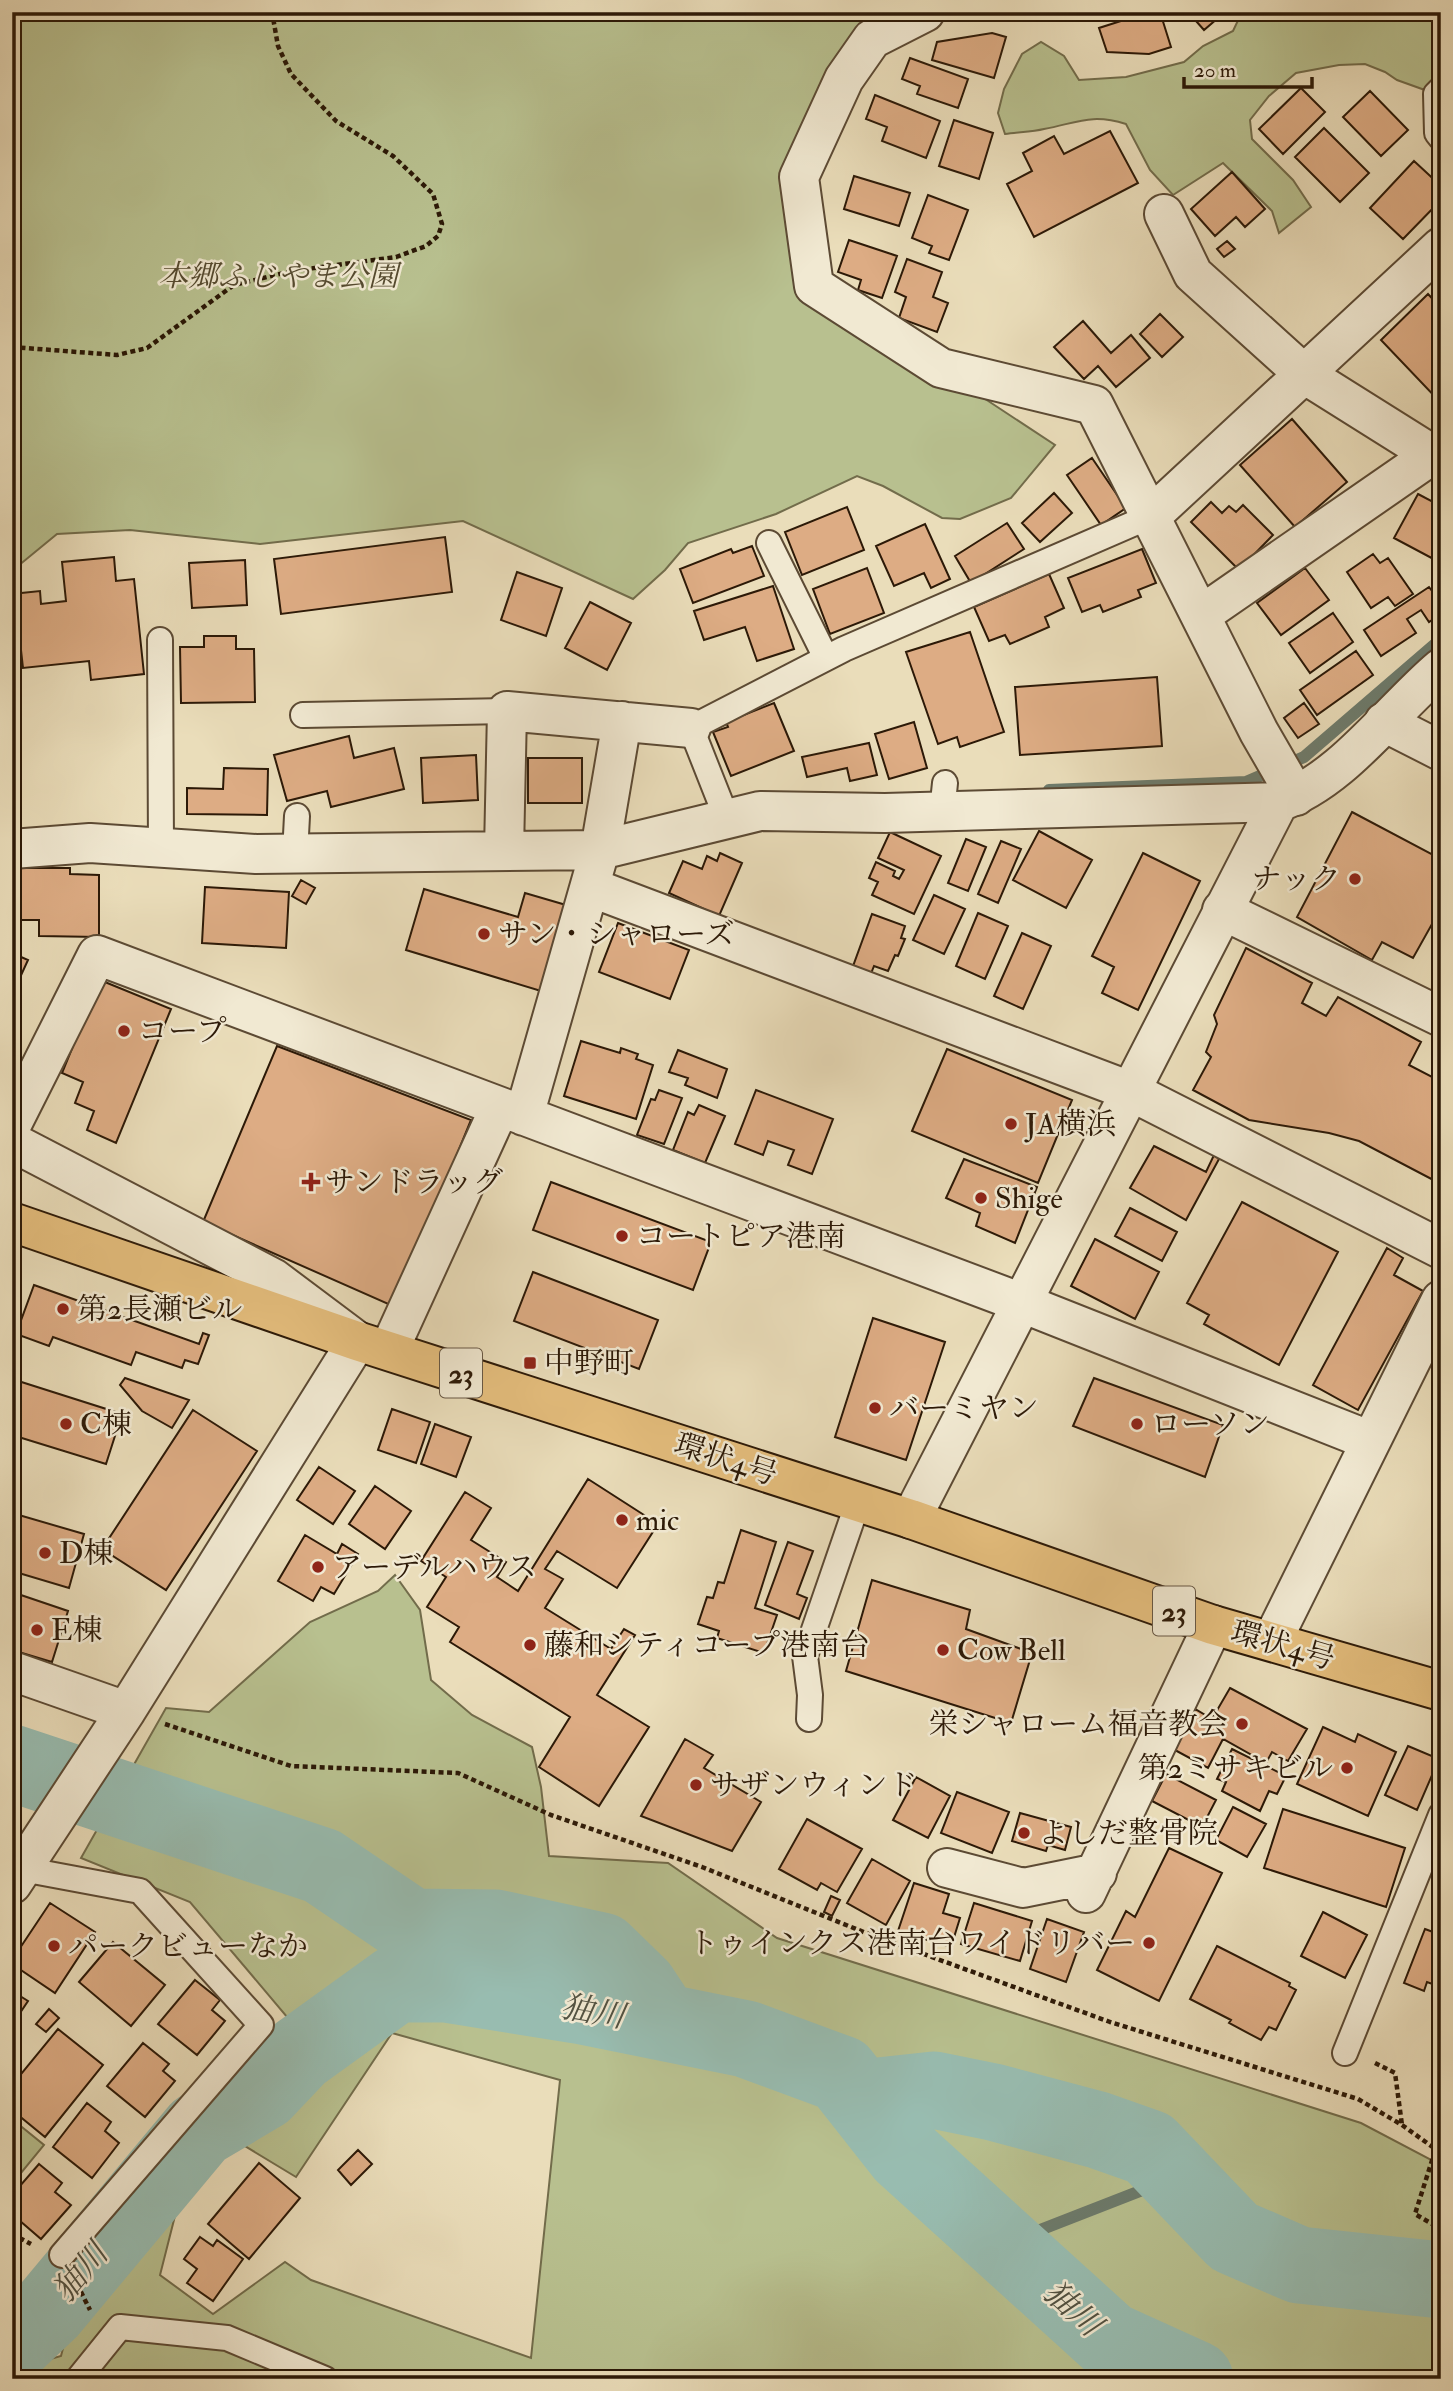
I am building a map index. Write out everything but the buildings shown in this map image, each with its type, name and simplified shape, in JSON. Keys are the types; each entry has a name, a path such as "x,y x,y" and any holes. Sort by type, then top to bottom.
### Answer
{"main road":[{"name":"環状4号","path":"12,1222 373,1345 911,1519 1213,1625 1441,1691"}],"street":[{"path":"925,12 872,39 844,79 799,177 814,286 941,368 1094,405 1201,615 1286,792"},
{"path":"1164,214 1194,274 1304,374 1436,457 1201,615"},
{"path":"1151,516 1441,247"},
{"path":"12,849 90,843 257,854 601,846 760,811 944,801 1286,792 1329,776 1441,668"},
{"path":"504,848 507,711 691,728"},
{"path":"17,1876 373,1345 512,1112 590,887 601,846 622,721"},
{"path":"1384,722 1441,751"},
{"path":"911,1519 1222,910 1286,792"},
{"path":"590,887 1130,1091 1441,1249"},
{"path":"1222,910 1441,1017"},
{"path":"12,1124 97,955 1022,1303 1371,1441"},
{"path":"12,1142 272,1278 373,1345"},
{"path":"1272,1641 1441,1300"},
{"path":"947,1868 1023,1888 1091,1883 1213,1625"},
{"path":"12,1671 119,1722"}],"lane":[{"path":"1441,89 1436,94 1437,133 1441,138"},
{"path":"727,818 691,728 826,658 1151,516"},
{"path":"769,543 826,658"},
{"path":"160,640 161,846"},
{"path":"303,715 507,711"},
{"path":"295,852 297,816"},
{"path":"809,1719 810,1695 805,1656 858,1502"},
{"path":"1345,2053 1441,1815"},
{"path":"17,1876 139,1891 261,2025 62,2255"},
{"path":"78,2379 120,2327 227,2338 325,2379"}],"path":[{"path":"12,347 117,355 146,348 234,285 292,271 396,257 426,246 438,236 442,224 433,194 393,156 336,121 291,74 278,46 272,12"},
{"path":"119,1722 290,1766 458,1773 551,1815 702,1867 866,1933 1110,2022 1358,2099 1438,2152 1415,2214 1441,2229"},
{"path":"1395,2073 1402,2126"},
{"path":"74,2277 92,2314"}],"green space":[{"name":"本郷ふじやま公園","path":"12,12 919,12 818,135 814,286 1055,445 1011,498 960,519 942,518 883,486 857,476 776,514 688,543 665,570 633,599 463,521 260,544 130,530 57,534 12,571"},
{"path":"1242,12 1370,12 1373,15 1377,12 1441,12 1441,89 1436,94 1397,80 1365,64 1339,65 1296,73 1269,96 1250,120 1252,139 1293,180 1311,207 1279,233 1272,211 1223,163 1173,195 1150,170 1126,124 1093,119 1005,134 998,113 1004,89 1022,54 1041,42 1064,56 1079,80 1126,77 1184,62 1203,46 1233,31"},
{"path":"395,1575 420,1610 431,1680 472,1715 532,1747 541,1787 549,1856 668,1863 777,1938 1361,2123 1441,2165 1441,2379 12,2379 12,2370 61,2356 71,2318 106,2259 135,2193 194,2125 224,2101 293,2024 190,1902 81,1858 166,1708 209,1712 310,1622 378,1591","holes":["392,2033 560,2080 531,2358 311,2280 285,2262 213,2314 160,2275 177,2208 230,2137 296,2177"]},
{"path":"12,2119 44,2145 12,2184"}],"waterway":[{"path":"1049,790 1246,782 1304,757 1441,639"},
{"path":"12,1763 322,1866 412,1927 446,1984"},
{"path":"412,1927 496,1928 602,1951 639,1987 662,2022"},
{"name":"㹨川","path":"12,2345 49,2310 199,2130 263,2092 299,2054 396,1984 446,1984 583,2006 746,2039 841,2074 904,2154 1109,2340 1195,2379"},
{"path":"860,2098 934,2090 993,2102 1098,2130 1149,2148 1234,2237 1299,2265 1441,2280"},
{"path":"1010,2252 1022,2237 1176,2177"}],"place":[{"name":"ナック","path":"1355,879"},
{"name":"サン・シャローズ","path":"484,934"},
{"name":"コープ","path":"124,1031"},
{"name":"JA横浜","path":"1011,1124"},
{"name":"サンドラッグ","path":"311,1182"},
{"name":"Shige","path":"981,1198"},
{"name":"コートピア港南","path":"622,1236"},
{"name":"第2長瀬ビル","path":"63,1309"},
{"name":"中野町","path":"530,1363"},
{"name":"バーミヤン","path":"875,1408"},
{"name":"C棟","path":"66,1424"},
{"name":"ローソン","path":"1137,1424"},
{"name":"mic","path":"622,1520"},
{"name":"D棟","path":"45,1553"},
{"name":"アーデルハウス","path":"318,1567"},
{"name":"E棟","path":"37,1630"},
{"name":"藤和シティコープ港南台","path":"530,1645"},
{"name":"Cow Bell","path":"943,1650"},
{"name":"栄シャローム福音教会","path":"1242,1724"},
{"name":"第2ミサキビル","path":"1347,1768"},
{"name":"サザンウィンド","path":"696,1785"},
{"name":"よしだ整骨院","path":"1024,1833"},
{"name":"トゥインクス港南台ワイドリバー","path":"1149,1943"},
{"name":"パークビューなか","path":"54,1946"}]}
